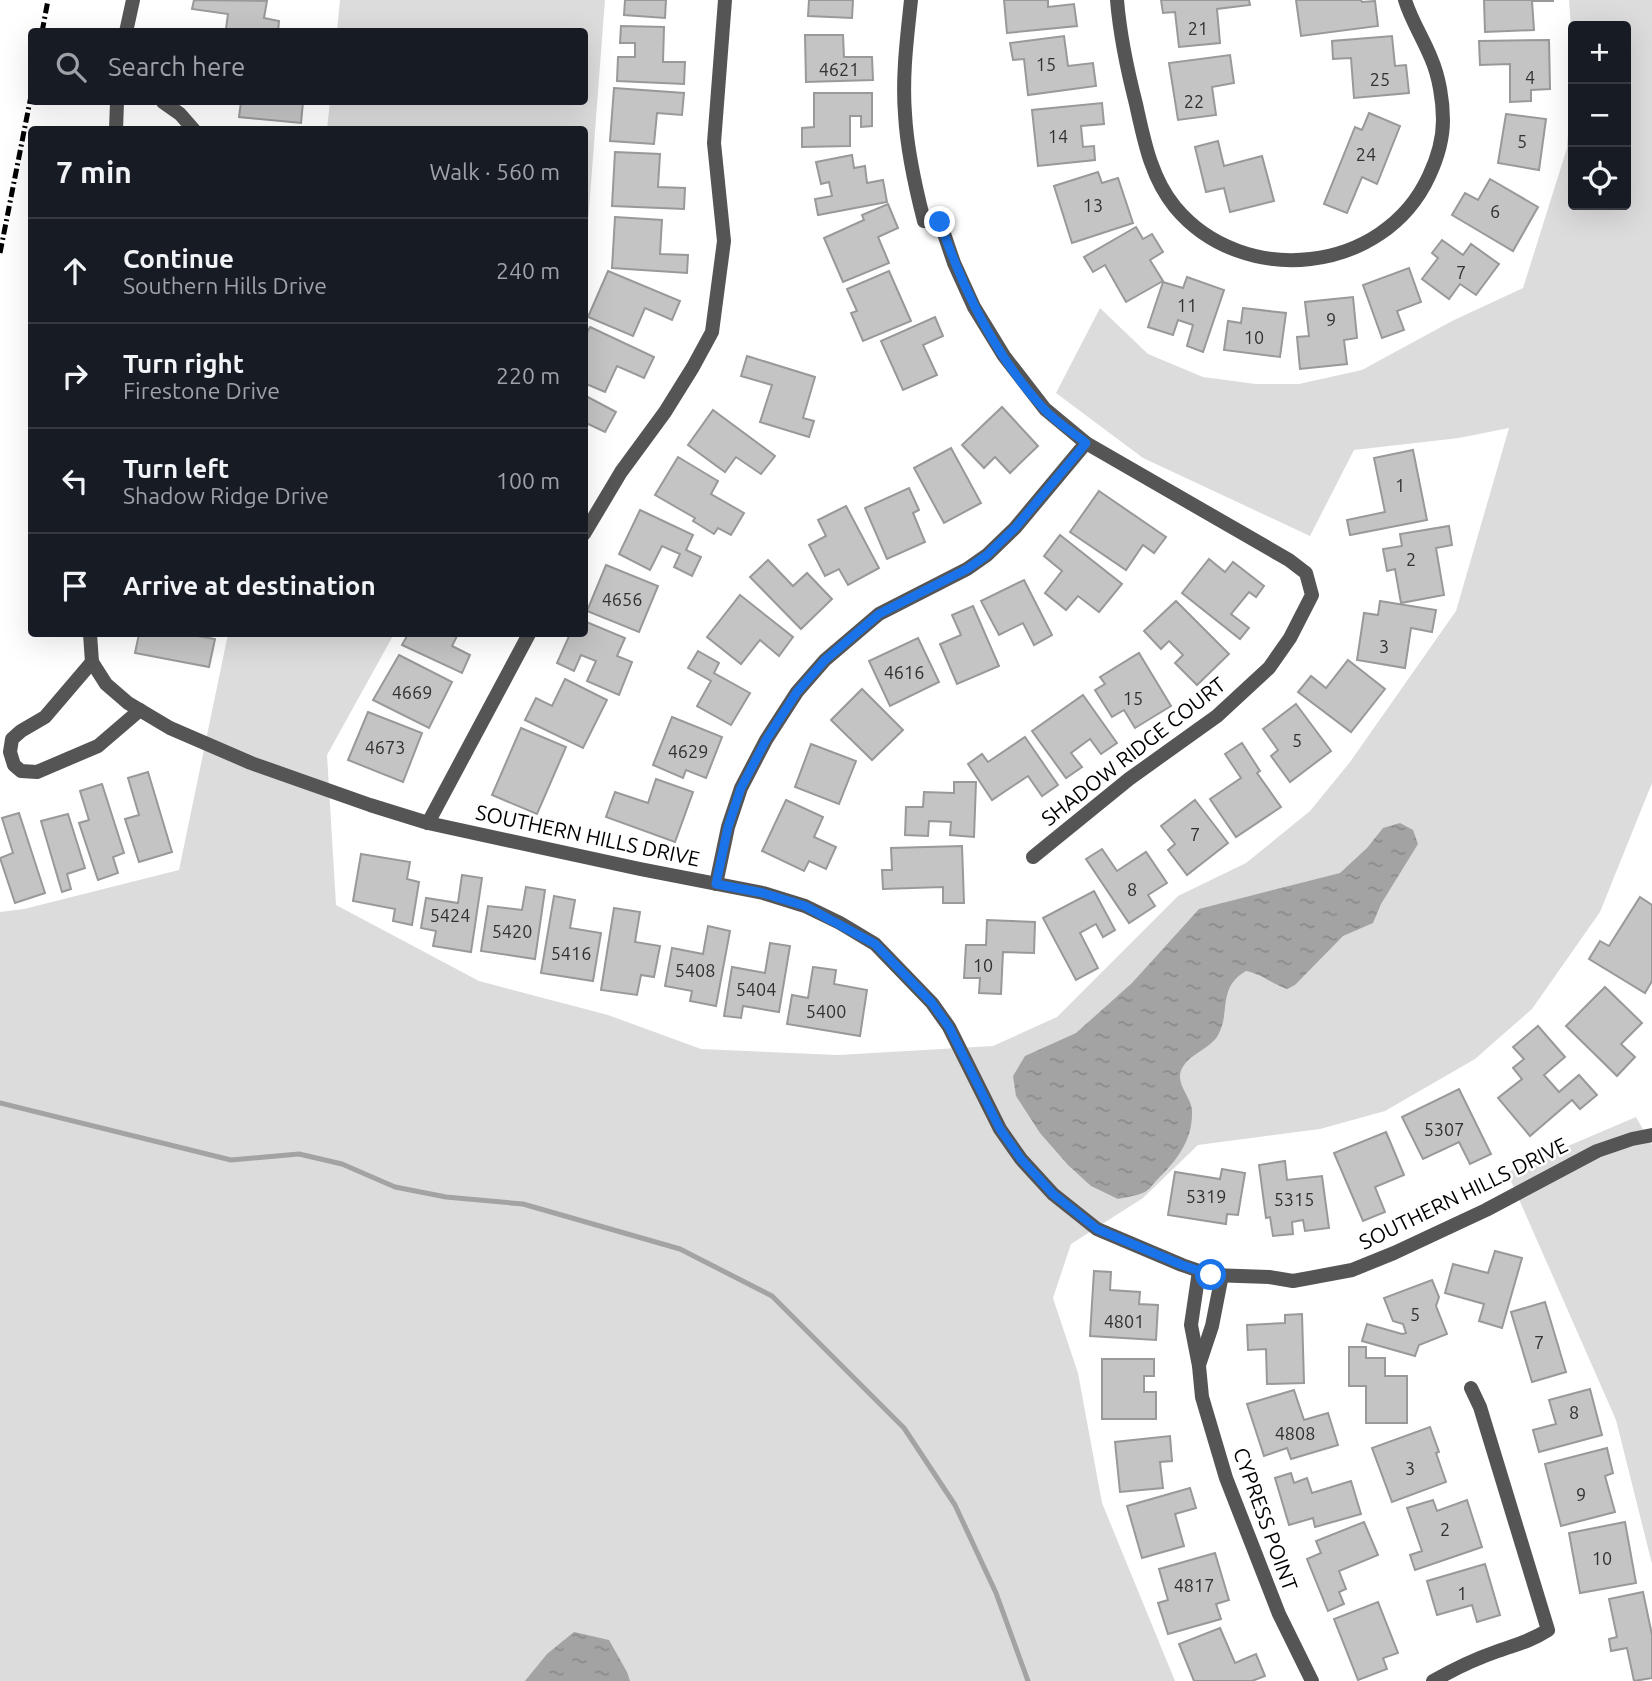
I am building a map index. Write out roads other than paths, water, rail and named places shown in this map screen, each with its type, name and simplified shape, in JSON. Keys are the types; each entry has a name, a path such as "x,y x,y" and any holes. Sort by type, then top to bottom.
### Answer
{"street":[{"path":"128,28 133,0"},
{"path":"588,527 621,472 665,412 712,332 724,241 714,143 725,0"},
{"name":"SHADOW RIDGE COURT","path":"911,0 905,60 905,112 914,184 924,221 940,222 954,263 974,307 1004,356 1045,410 1086,443 1289,559 1306,573 1312,596 1290,638 1269,668 1217,716 1129,779 1033,856"},
{"path":"1117,0 1120,39 1149,160 1168,198 1200,232 1230,248 1268,260 1327,257 1350,251 1386,231 1400,219 1420,194 1441,143 1443,121 1431,58 1405,0"},
{"path":"116,126 117,105"},
{"path":"167,105 190,126"},
{"path":"716,884 728,827 741,788 766,740 797,692 825,660 879,614 967,569 987,555 1015,528 1086,443"},
{"path":"90,637 92,662 45,717 20,731 12,739 10,752 14,765 21,771 37,772 98,746 140,710"},
{"path":"428,823 527,637"},
{"name":"SOUTHERN HILLS DRIVE","path":"92,662 106,684 128,704 170,729 251,763 428,823 763,893 805,906 875,944 911,979 943,1019 1000,1129 1021,1159 1053,1194 1097,1229 1199,1271 1293,1281 1352,1270 1486,1210 1597,1151 1652,1135"},
{"name":"CYPRESS POINT","path":"1199,1271 1191,1325 1202,1397 1226,1478 1279,1614 1312,1681"},
{"name":"CYPRESS POINT","path":"1199,1366 1212,1326 1222,1275"},
{"path":"1433,1681 1500,1650 1528,1642 1548,1630 1484,1418 1471,1388"}],"water":[{"path":"1400,823 1413,830 1418,844 1381,904 1373,923 1343,936 1295,985 1287,989 1246,971 1231,985 1217,1037 1190,1058 1182,1068 1180,1080 1191,1107 1192,1122 1182,1150 1170,1166 1148,1190 1135,1195 1118,1199 1091,1186 1040,1133 1016,1096 1013,1076 1025,1056 1076,1033 1132,983 1199,909 1340,873 1367,848 1383,828"},
{"path":"574,1632 609,1640 630,1681 525,1681 547,1654"}],"waterway":[{"path":"0,1103 231,1160 299,1154 342,1164 395,1187 446,1197 523,1204 680,1249 772,1296 904,1428 955,1505 996,1593 1028,1681"}],"railway":[{"path":"43,28 48,0"},
{"path":"0,253 29,105"}]}
